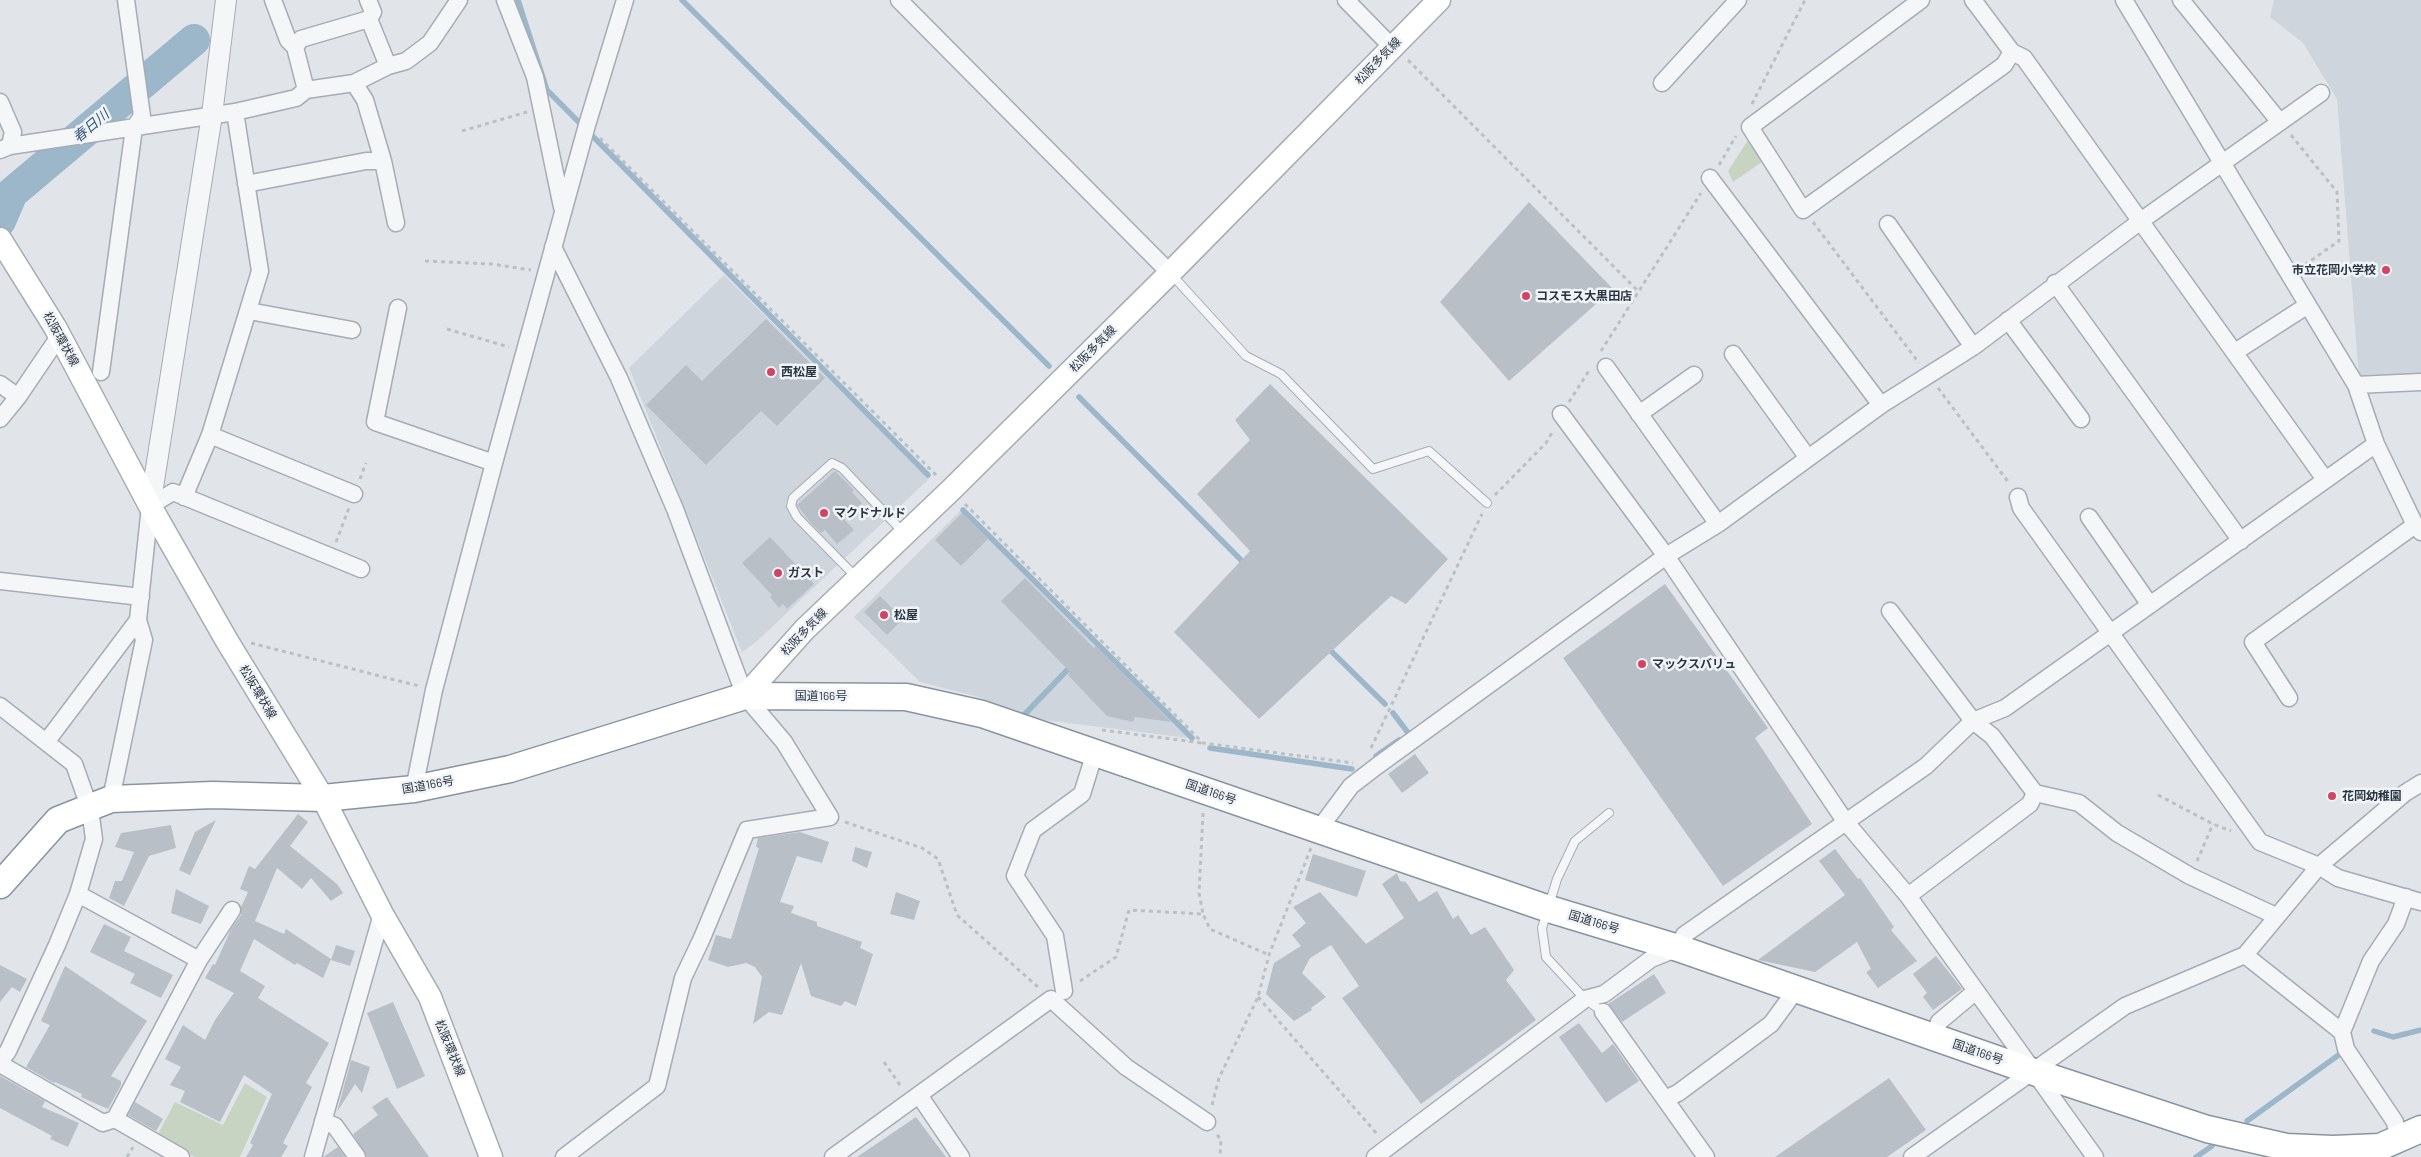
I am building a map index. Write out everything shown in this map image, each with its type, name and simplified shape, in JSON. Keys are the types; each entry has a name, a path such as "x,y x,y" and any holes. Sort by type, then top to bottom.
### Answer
{"highway":[{"name":"国道166号","path":"0,885 58,820 100,804 213,795 323,798 414,789 510,769 746,696 906,697 982,714 1549,908 1678,948 1934,1038 2207,1129 2277,1145 2333,1149 2392,1143"}],"main road":[{"name":"松阪多気線","path":"746,696 805,628 951,490 1170,274 1400,53 1439,0"},
{"name":"松阪環状線","path":"0,239 60,335 150,506 227,641 323,798 382,914 430,997 492,1157"}],"street":[{"path":"102,372 134,128 142,116 126,0"},
{"path":"226,0 212,115 150,506 138,620 144,640 100,804 94,839 78,894 57,945 8,1051 0,1063 103,1123 115,1119 199,960 232,910"},
{"path":"273,0 288,40 294,47 306,90"},
{"path":"294,47 301,39 369,19 373,12 368,0"},
{"path":"5,148 235,112 296,98 306,90 354,83 388,66 406,61 430,42 459,0"},
{"path":"505,0 535,77 563,212"},
{"path":"414,789 434,690 494,463 585,131 625,0"},
{"path":"899,0 1170,274"},
{"path":"1346,0 1400,53"},
{"path":"1662,83 1738,0"},
{"path":"1920,0 1750,127 1803,210 2004,65 2012,52"},
{"path":"1972,0 2012,52 2024,58 2142,220 2324,478"},
{"path":"2124,0 2356,385 2376,444 2418,528 2253,642 2289,698"},
{"path":"2181,0 2279,121"},
{"path":"369,19 388,66"},
{"path":"354,83 365,100 383,161 396,223"},
{"path":"1319,829 1351,786 1371,765 1666,556 1718,524 1881,406 1973,347 2142,220 2321,93"},
{"path":"0,102 13,132 5,148"},
{"path":"184,497 210,435 260,270 235,112"},
{"path":"246,184 366,161 383,161"},
{"path":"1710,178 1881,406"},
{"path":"1888,224 1973,347"},
{"path":"554,247 619,378 664,483 746,696 784,742 830,817 747,830 702,938 683,978 657,1086 564,1157"},
{"path":"2055,284 2241,541"},
{"path":"2235,352 2308,305"},
{"path":"398,308 375,422 494,463"},
{"path":"248,311 352,330"},
{"path":"2008,320 2081,419"},
{"path":"0,420 60,335"},
{"path":"1733,354 1808,458"},
{"path":"1598,363 1640,414 1718,524"},
{"path":"1640,414 1694,375"},
{"path":"2356,385 2421,382"},
{"path":"0,384 18,397"},
{"path":"1561,414 1666,556 1845,821 1908,896 2095,1157"},
{"path":"210,435 354,494"},
{"path":"1375,1157 1584,1000 1604,994 1651,959 1678,948 1684,935 1926,766 1973,721 2005,708 2241,541 2324,478 2376,444"},
{"path":"150,506 173,492 361,569"},
{"path":"2018,497 2021,508 2260,842 2319,866 2338,878 2414,900 2371,961 2342,1032 2346,1049 2395,1122 2392,1143"},
{"path":"2090,517 2150,605"},
{"path":"0,581 141,597"},
{"path":"1890,612 1973,721 1992,736 2035,793 2079,804 2117,833 2190,876 2276,916"},
{"path":"47,741 138,620"},
{"path":"0,706 74,764 100,804"},
{"path":"1089,751 1082,794 1033,830 1015,876 1055,936 1058,995 1126,1067 1207,1122"},
{"path":"1912,1157 2125,1006 2245,955 2319,866 2405,793 2421,783"},
{"path":"1908,896 2030,804 2035,793"},
{"path":"78,894 199,960"},
{"path":"313,1157 382,914"},
{"path":"2245,955 2342,1032"},
{"path":"1665,1099 1678,1093 1771,1024 1796,990"},
{"path":"1934,1038 1939,1022 1976,991"},
{"path":"833,1157 1058,995"},
{"path":"1603,1012 1706,1157"},
{"path":"915,1098 961,1157"},
{"path":"115,1119 182,1157"},
{"path":"323,1122 335,1126 357,1157"}],"lane":[{"path":"1170,274 1246,356 1281,374 1373,469 1429,451 1487,503"},
{"path":"858,578 792,510 791,502 800,491 828,465 832,463 837,465 905,534"},
{"path":"1603,1012 1584,1000 1546,957 1542,928 1557,880 1574,841 1609,813"}],"path":[{"path":"1089,751 1095,729 1371,765 1386,713 1487,503 1546,443 1561,414 1598,363 1638,292 1740,130 1750,127 1745,117 1806,0"},
{"path":"1400,53 1638,292"},
{"path":"462,131 542,108"},
{"path":"2279,121 2337,192 2339,241 2290,275"},
{"path":"585,131 951,490 1202,743"},
{"path":"1803,210 2018,497"},
{"path":"425,261 492,264 546,272"},
{"path":"447,329 524,352"},
{"path":"227,641 253,643 434,690"},
{"path":"1206,791 1201,822 1199,869 1199,893 1203,914 1210,928 1269,955"},
{"path":"2158,795 2213,824 2260,842"},
{"path":"830,817 922,848 938,859 957,915 1058,995 1116,957 1129,910 1203,914"},
{"path":"2190,876 2213,824"},
{"path":"1220,1157 1221,1139 1207,1122 1219,1078 1258,997 1269,955 1319,829"},
{"path":"1258,997 1388,1146"},
{"path":"884,1062 915,1098"}],"shaded area":[{"name":"市立花岡小学校","path":"2274,0 2421,0 2421,375 2359,378 2337,99 2303,43 2270,17"},
{"path":"724,275 929,479 756,642 742,652 629,368"},
{"path":"961,510 1189,738 1044,720 975,696 920,682 854,617"}],"green space":[{"path":"1748,140 1762,162 1733,182 1728,171"},
{"path":"245,1083 267,1097 240,1157 195,1157 157,1136 175,1102 223,1125"}],"building":[{"name":"コスモス大黒田店","path":"1529,202 1613,289 1509,381 1440,302"},
{"path":"766,319 825,378 777,426 761,411 706,465 646,405 686,365 702,381"},
{"path":"1270,384 1448,559 1406,604 1391,596 1259,719 1174,632 1250,551 1197,494 1250,440 1235,420"},
{"name":"マクドナルド","path":"835,471 854,490 852,492 862,503 844,519 854,530 837,544 825,530 821,533 797,505"},
{"path":"962,513 988,539 961,566 935,540"},
{"name":"ガスト","path":"770,537 814,584 787,609 783,604 779,608 770,597 772,595 742,563"},
{"path":"1025,578 1171,722 1135,717 1133,722 1107,716 1068,675 1070,672 1001,601"},
{"path":"1665,584 1768,728 1755,738 1812,824 1723,886 1563,658"},
{"name":"松屋","path":"880,596 903,619 887,635 864,612"},
{"path":"1415,754 1429,773 1402,793 1388,774"},
{"path":"298,814 308,822 290,846 337,884 343,893 331,901 311,878 302,889 277,868 255,921 284,934 286,929 331,959 323,978 297,963 295,965 254,939 240,971 265,986 258,998 329,1043 306,1083 312,1087 283,1143 288,1146 281,1157 246,1157 253,1145 250,1143 272,1094 244,1075 220,1122 180,1102 185,1091 170,1085 181,1067 165,1059 183,1025 205,1040 215,1020 234,993 205,978 213,964 215,965 231,929 241,915 241,907 248,892 240,889 249,866 255,869"},
{"path":"216,820 190,875 179,870 195,832"},
{"path":"171,825 176,848 149,856 124,906 109,898 115,881 122,881 134,852 115,847 121,833"},
{"path":"800,832 829,842 822,863 797,856 780,902 794,906 791,913 817,922 817,926 862,942 860,948 873,954 856,1006 845,1001 841,1006 811,996 801,963 782,1015 769,1012 753,1024 762,977 755,967 746,963 728,967 708,960 716,935 731,939 759,848 756,847 758,838"},
{"path":"855,847 872,852 867,868 852,861"},
{"path":"1835,849 1858,879 1860,878 1894,927 1891,930 1917,961 1878,988 1866,972 1871,969 1857,942 1815,972 1758,960 1845,895 1819,861"},
{"path":"1313,854 1366,871 1357,897 1305,880"},
{"path":"1397,873 1400,881 1406,882 1419,902 1437,891 1453,919 1458,915 1471,935 1485,927 1514,970 1506,980 1536,1020 1421,1104 1342,998 1359,986 1331,945 1310,958 1302,973 1326,997 1311,1008 1312,1010 1294,1021 1266,994 1274,963 1301,946 1292,935 1306,923 1293,907 1320,892 1366,944 1404,918 1382,884"},
{"path":"176,889 209,906 201,924 171,913"},
{"path":"896,892 920,901 914,920 890,914"},
{"path":"104,924 131,937 124,951 173,975 161,998 130,983 135,974 90,952"},
{"path":"336,945 355,951 350,966 331,960"},
{"path":"1936,956 1962,989 1933,1010 1923,997 1927,993 1913,974"},
{"path":"0,965 27,979 20,992 12,987 0,1002"},
{"path":"65,966 147,1021 111,1076 121,1081 121,1085 108,1109 81,1097 82,1094 54,1083 26,1067 50,1025 41,1021"},
{"path":"1654,974 1666,993 1622,1022 1608,1004"},
{"path":"393,1002 425,1076 397,1089 367,1013"},
{"path":"1579,1023 1602,1053 1613,1044 1639,1081 1606,1103 1559,1037"},
{"path":"351,1060 370,1067 362,1093 355,1084 337,1112"},
{"path":"0,1076 45,1101 42,1107 79,1123 68,1147 50,1139 52,1136 0,1108"},
{"path":"1889,1078 1926,1130 1887,1157 1775,1157"},
{"path":"387,1097 429,1157 367,1157 353,1134 378,1115 372,1107"},
{"path":"135,1102 163,1119 156,1131 128,1115"},
{"path":"916,1117 946,1157 857,1157"},
{"path":"338,1147 345,1157 323,1157"}],"waterway":[{"path":"518,0 547,90 928,475"},
{"path":"682,0 1049,366"},
{"name":"春日川","path":"0,221 12,193 194,40"},
{"path":"1079,397 1247,566"},
{"path":"963,510 1192,738"},
{"path":"1327,647 1385,704"},
{"path":"1025,714 1072,665"},
{"path":"1393,713 1409,734"},
{"path":"1376,756 1399,740"},
{"path":"1210,748 1352,769"},
{"path":"2374,1031 2393,1037 2421,1030"},
{"path":"2247,1121 2340,1054"},
{"path":"2196,1157 2212,1146"}],"place":[{"name":"市立花岡小学校","path":"2386,270"},
{"name":"コスモス大黒田店","path":"1526,296"},
{"name":"西松屋","path":"771,372"},
{"name":"マクドナルド","path":"824,513"},
{"name":"ガスト","path":"778,573"},
{"name":"松屋","path":"884,615"},
{"name":"マックスバリュ","path":"1642,664"},
{"name":"花岡幼稚園","path":"2332,796"}]}
